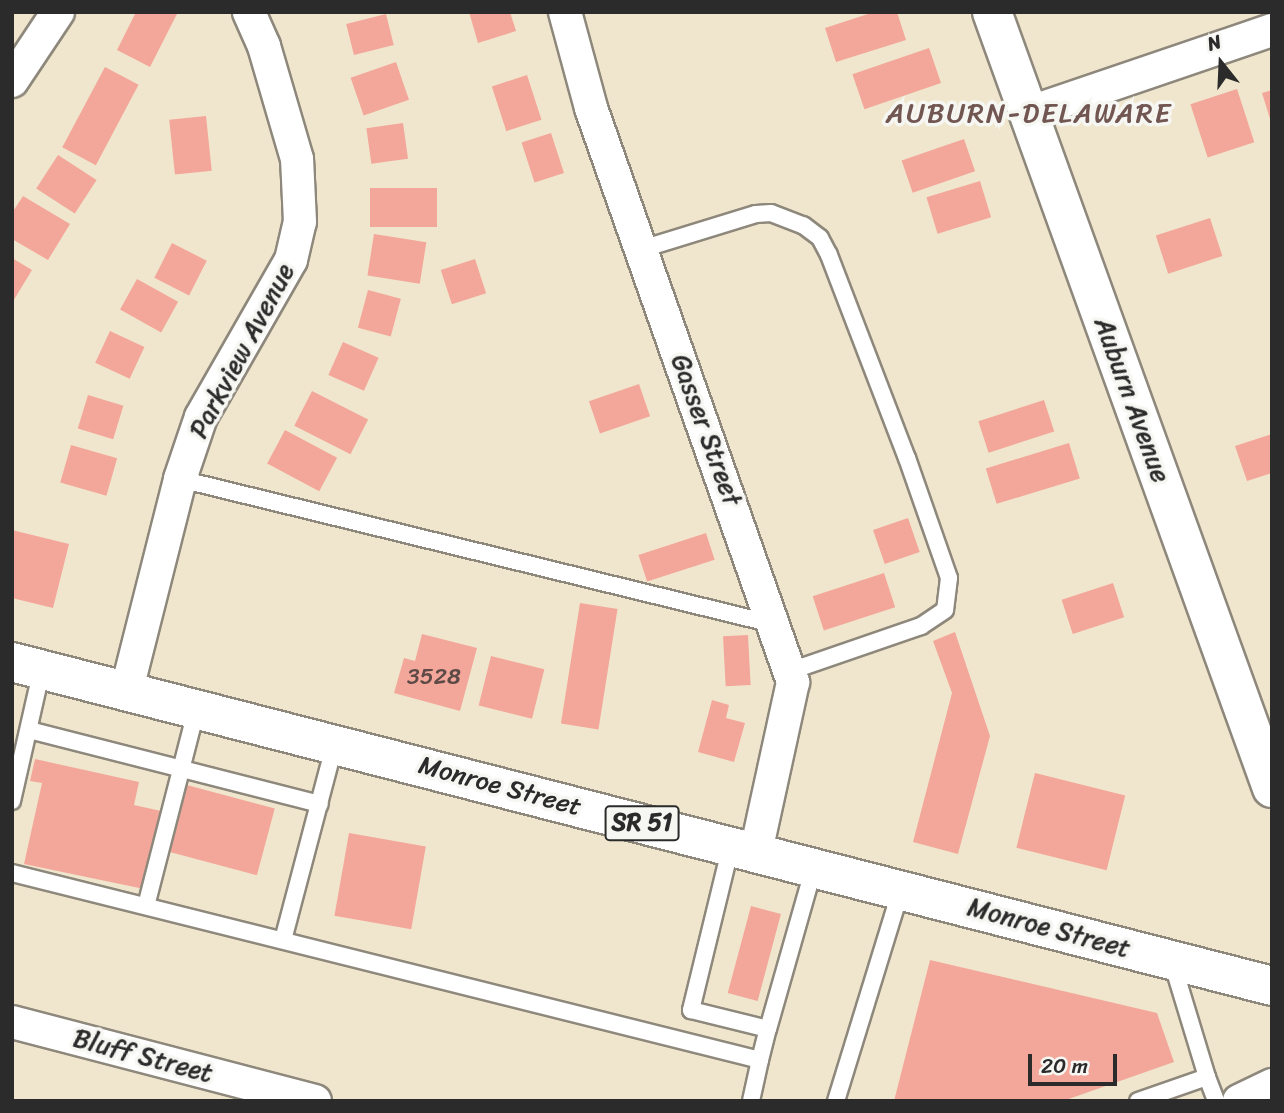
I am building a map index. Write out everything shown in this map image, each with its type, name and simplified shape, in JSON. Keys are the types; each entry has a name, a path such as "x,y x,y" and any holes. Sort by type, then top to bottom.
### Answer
{"main road":[{"name":"Auburn Avenue","path":"992,12 1268,768"},
{"name":"Monroe Street","path":"27,665 1272,986"}],"street":[{"path":"12,81 58,12"},
{"name":"Parkview Avenue","path":"127,689 180,479 201,417 291,260 300,222 297,159 264,46 249,12"},
{"name":"Gasser Street","path":"565,12 591,108 776,625 793,682 788,715 744,849"},
{"path":"1028,113 1272,30"},
{"name":"Bluff Street","path":"12,1022 315,1101"}],"lane":[{"path":"642,249 756,214 771,213 803,225 820,238 829,255 907,458 949,578 945,610 921,626 790,670"},
{"path":"180,479 776,625"},
{"path":"12,801 29,730 27,665"},
{"path":"146,906 197,707"},
{"path":"29,730 320,804"},
{"path":"283,940 335,744"},
{"path":"744,849 691,1010 768,1029"},
{"path":"751,1101 768,1029 814,867"},
{"path":"12,873 760,1060"},
{"path":"836,1101 901,890"},
{"path":"1172,960 1216,1101"},
{"path":"1138,1101 1208,1077"}],"building":[{"path":"136,12 178,12 150,67 117,50"},
{"path":"469,12 510,12 516,31 478,43"},
{"path":"874,12 897,12 906,40 836,62 825,28"},
{"path":"386,14 394,45 354,55 346,24"},
{"path":"929,48 941,83 864,109 852,74"},
{"path":"396,62 409,100 364,115 351,78"},
{"path":"105,67 139,85 96,165 62,147"},
{"path":"527,75 542,120 506,131 492,86"},
{"path":"1237,89 1254,142 1208,157 1190,104"},
{"path":"1272,90 1272,122 1271,122 1262,93"},
{"path":"206,116 212,171 175,175 169,120"},
{"path":"403,123 408,159 371,164 366,128"},
{"path":"551,133 564,173 534,183 522,143"},
{"path":"964,139 975,171 913,193 902,160"},
{"path":"58,155 97,180 75,214 36,189"},
{"path":"980,181 991,217 938,234 926,197"},
{"path":"370,188 437,188 437,227 370,227"},
{"path":"23,196 70,224 48,260 12,239 12,213"},
{"path":"1210,218 1222,256 1168,274 1156,236"},
{"path":"374,234 426,242 420,284 367,275"},
{"path":"172,243 207,261 189,295 154,278"},
{"path":"12,258 32,270 12,303"},
{"path":"475,259 486,293 452,304 441,270"},
{"path":"137,279 178,302 161,332 120,310"},
{"path":"368,290 401,299 391,336 358,328"},
{"path":"110,331 144,347 130,379 95,363"},
{"path":"343,342 379,358 364,391 328,375"},
{"path":"639,384 650,416 600,433 589,401"},
{"path":"312,391 368,420 350,454 294,426"},
{"path":"88,395 123,406 113,439 78,428"},
{"path":"1044,400 1054,431 989,453 978,421"},
{"path":"285,430 337,458 319,491 267,464"},
{"path":"1272,434 1272,473 1247,481 1235,446"},
{"path":"1069,443 1080,478 997,504 986,468"},
{"path":"71,445 117,458 106,496 60,482"},
{"path":"908,518 920,552 885,564 873,530"},
{"path":"12,530 69,544 53,608 12,598"},
{"path":"706,533 715,560 647,582 638,555"},
{"path":"884,573 895,607 824,630 813,596"},
{"path":"1113,583 1124,617 1073,634 1062,600"},
{"path":"580,603 618,609 598,729 561,723"},
{"path":"955,632 990,736 958,854 913,842 952,693 933,641"},
{"path":"422,634 477,648 460,711 394,693 404,658 415,661"},
{"path":"748,635 751,685 726,686 723,636"},
{"path":"491,656 544,669 532,719 479,705"},
{"path":"712,700 729,705 726,718 745,723 734,762 698,752"},
{"path":"35,759 139,782 134,805 161,811 144,889 24,864 42,783 30,781"},
{"path":"1035,773 1125,795 1107,870 1016,848"},
{"path":"183,784 275,809 257,875 165,851"},
{"path":"349,833 426,847 411,929 334,916"},
{"path":"751,906 781,914 758,1001 728,993"},
{"path":"930,960 1157,1013 1174,1062 1063,1101 894,1101"}],"district":[{"name":"AUBURN-DELAWARE","path":"1029,113"}]}
